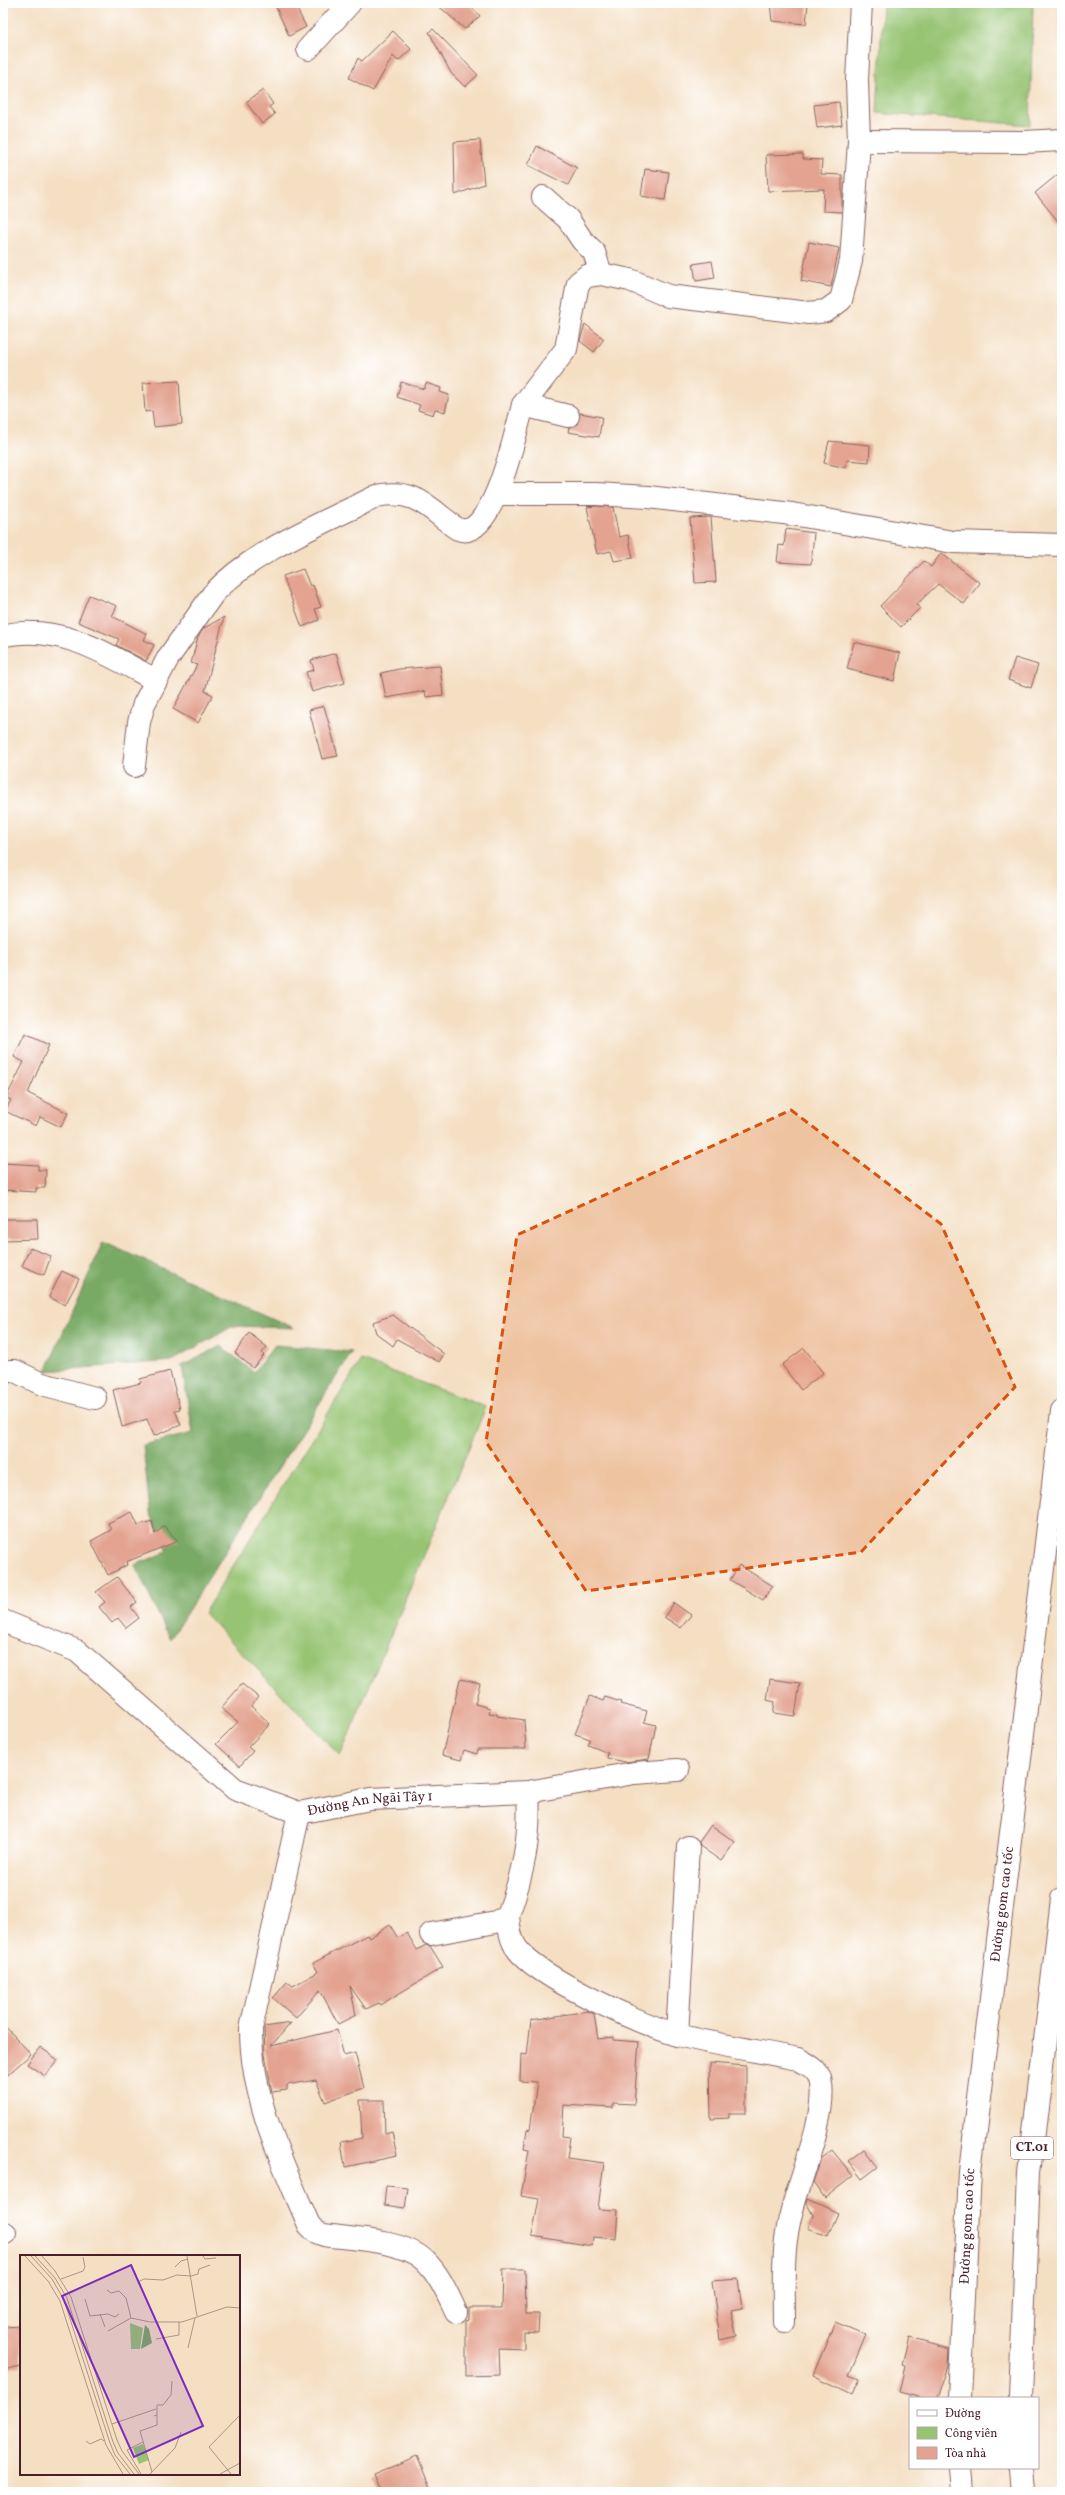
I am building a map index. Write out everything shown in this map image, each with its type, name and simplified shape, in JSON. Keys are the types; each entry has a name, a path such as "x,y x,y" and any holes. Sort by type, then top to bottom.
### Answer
{"main road":[{"path":"308,49 350,3"},
{"path":"134,766 139,722 155,680 213,594 236,571 270,551 377,496 404,494 417,499 458,529 469,529 482,518 497,494 523,405 566,349 578,283 587,276 602,274 630,280 668,296 809,312 826,311 841,300 851,262 859,141 857,80 861,3"},
{"path":"859,141 1024,142 1062,140"},
{"path":"543,197 568,219 582,240 594,252 602,274"},
{"path":"523,405 568,416"},
{"path":"497,494 596,494 648,497 792,514 953,542 1062,544"},
{"path":"5,635 30,631 56,635 115,658 155,680"},
{"path":"3,1373 15,1371 42,1384 95,1398"},
{"name":"Đường gom cao tốc","path":"959,2397 970,2172 1062,1411"},
{"name":"Đường An Ngãi Tây 1","path":"3,1622 77,1651 235,1789 299,1813 370,1799 528,1792 634,1773 678,1770"},
{"path":"528,1792 528,1840 521,1878 508,1915 510,1935 517,1949 528,1962 583,1994 677,2035 798,2059 810,2065 817,2072 821,2083 822,2098 789,2223 784,2266 784,2322"},
{"path":"299,1813 251,2029 253,2065 260,2099 286,2171 309,2225 324,2235 381,2243 413,2252 435,2273 456,2312"},
{"path":"677,2035 688,1847"},
{"name":"CT.01","path":"1020,2397 1029,2173 1062,1899"},
{"path":"431,1934 496,1922 508,1915"},
{"path":"960,2469 962,2492"},
{"path":"1020,2469 1022,2492"}],"highlighted area":[{"path":"791,1110 941,1224 1015,1387 861,1552 586,1591 486,1442 517,1235"}],"green space":[{"path":"883,3 1033,3 1030,125 877,113"},
{"path":"103,1242 294,1328 233,1326 172,1361 46,1371"},
{"path":"275,1345 352,1352 170,1639 135,1565 167,1552 150,1512 143,1445 193,1433 182,1366 221,1346 254,1372"},
{"path":"361,1360 486,1407 340,1756 204,1613"}],"building":[{"path":"274,3 294,3 306,27 289,36"},
{"path":"435,3 468,3 480,16 465,29"},
{"path":"770,3 808,3 806,24 772,21"},
{"path":"433,29 478,75 465,87 451,73 429,32"},
{"path":"393,31 411,49 398,61 393,56 373,91 349,78 358,58 362,61"},
{"path":"263,90 273,104 269,107 275,114 262,124 246,102"},
{"path":"839,102 842,125 817,128 814,105"},
{"path":"480,140 484,184 455,195 454,142"},
{"path":"537,146 577,168 568,185 528,165"},
{"path":"803,154 803,159 822,160 821,174 842,175 842,212 823,211 824,189 768,191 766,155"},
{"path":"645,169 669,172 665,200 641,196"},
{"path":"1062,171 1062,226 1035,193"},
{"path":"809,242 839,248 831,287 801,281"},
{"path":"712,261 715,278 696,281 693,264"},
{"path":"585,324 604,339 594,352 580,341"},
{"path":"179,381 182,424 154,427 152,411 145,412 143,383"},
{"path":"401,382 424,389 426,383 441,388 440,392 449,395 445,412 435,409 433,415 418,410 420,405 397,397"},
{"path":"580,413 602,417 599,437 568,432 569,428 577,424"},
{"path":"829,441 870,445 869,462 847,460 846,468 824,463"},
{"path":"587,507 613,507 619,537 628,535 633,558 614,561 611,551 597,554"},
{"path":"711,517 716,582 695,583 690,518"},
{"path":"786,529 814,533 811,564 777,562 779,545 784,546"},
{"path":"941,553 980,583 964,604 938,584 916,605 920,608 901,627 880,606 924,561 931,567"},
{"path":"303,569 310,586 313,585 321,607 315,609 319,620 302,627 283,576"},
{"path":"89,595 117,606 112,616 147,634 144,640 154,645 146,661 116,645 119,639 78,622"},
{"path":"224,617 205,691 213,695 198,723 173,709 197,665 191,663 198,637 204,628"},
{"path":"854,642 900,653 894,681 847,669"},
{"path":"336,653 345,683 312,692 306,672 314,670 311,660"},
{"path":"1015,658 1038,665 1031,688 1008,680"},
{"path":"440,666 443,695 426,697 425,691 386,698 381,673 399,669"},
{"path":"324,706 338,756 322,759 309,710"},
{"path":"25,1034 49,1045 28,1093 68,1113 61,1127 40,1117 36,1126 5,1111 11,1100 6,1098 24,1062 14,1057"},
{"path":"3,1163 38,1165 38,1170 46,1170 45,1188 36,1188 36,1192 3,1190"},
{"path":"3,1219 37,1219 38,1239 3,1240"},
{"path":"30,1248 51,1256 44,1275 22,1266"},
{"path":"62,1271 79,1279 65,1305 49,1297"},
{"path":"393,1315 444,1354 439,1362 397,1339 393,1346 376,1333 373,1322"},
{"path":"249,1333 267,1347 262,1353 264,1355 253,1368 235,1353"},
{"path":"804,1348 823,1373 801,1390 782,1365"},
{"path":"170,1371 180,1409 175,1410 181,1425 154,1436 147,1419 122,1427 113,1390 141,1383 140,1379"},
{"path":"132,1512 138,1525 152,1521 155,1534 164,1526 178,1541 126,1562 127,1565 108,1575 91,1541 111,1530 108,1523"},
{"path":"739,1565 773,1586 763,1600 730,1580"},
{"path":"117,1577 137,1602 131,1607 139,1618 126,1628 118,1618 112,1623 99,1607 105,1602 96,1592"},
{"path":"674,1603 691,1615 681,1628 664,1617"},
{"path":"460,1679 480,1683 475,1704 490,1708 489,1713 497,1714 497,1716 524,1720 526,1749 478,1749 477,1754 464,1750 461,1760 442,1755"},
{"path":"770,1679 800,1683 795,1716 773,1713 775,1702 767,1700"},
{"path":"242,1684 258,1697 251,1706 270,1724 248,1747 253,1751 240,1766 216,1744 238,1722 221,1708"},
{"path":"590,1696 603,1701 605,1697 621,1702 620,1704 647,1711 644,1722 656,1725 649,1759 625,1762 607,1758 608,1753 588,1745 590,1739 575,1734"},
{"path":"711,1825 735,1842 721,1861 700,1846 699,1842"},
{"path":"390,1925 398,1938 407,1933 417,1950 426,1945 430,1946 443,1967 380,2005 379,2003 366,2009 350,1986 356,2015 338,2024 320,1990 296,2018 273,1998 287,1982 293,1986 318,1972 313,1963 367,1935 369,1938"},
{"path":"588,2011 594,2014 598,2039 614,2037 614,2040 639,2042 634,2104 613,2103 613,2108 564,2105 562,2136 570,2137 567,2158 604,2163 598,2209 618,2210 616,2239 593,2237 592,2246 532,2236 539,2199 521,2196 529,2150 524,2149 527,2129 530,2130 537,2082 520,2081 521,2054 527,2055 531,2020"},
{"path":"291,2023 271,2046 337,2030 344,2056 355,2053 364,2088 325,2102 316,2080 287,2085 287,2090 272,2092 265,2054 264,2027"},
{"path":"3,2024 31,2054 3,2079"},
{"path":"40,2047 58,2060 45,2076 27,2064"},
{"path":"710,2063 746,2066 746,2113 729,2113 729,2118 711,2119"},
{"path":"360,2100 384,2100 385,2134 392,2132 397,2156 345,2167 341,2142 362,2138"},
{"path":"864,2149 878,2167 862,2179 848,2161"},
{"path":"832,2150 853,2176 825,2198 813,2182 821,2158"},
{"path":"386,2186 408,2188 405,2208 384,2205"},
{"path":"808,2199 838,2213 828,2236 808,2228 813,2215 807,2204"},
{"path":"503,2269 525,2269 526,2314 539,2314 538,2333 524,2332 524,2349 499,2348 500,2375 466,2376 466,2320 469,2319 469,2308 502,2308"},
{"path":"738,2279 742,2309 731,2311 737,2336 720,2340 712,2281"},
{"path":"835,2322 866,2335 849,2375 859,2379 852,2394 813,2375"},
{"path":"20,2326 20,2366 3,2370 3,2327"},
{"path":"909,2338 949,2349 948,2365 937,2397 918,2397 899,2392 905,2366 902,2365"},
{"path":"417,2456 432,2492 380,2492 373,2474"}]}
